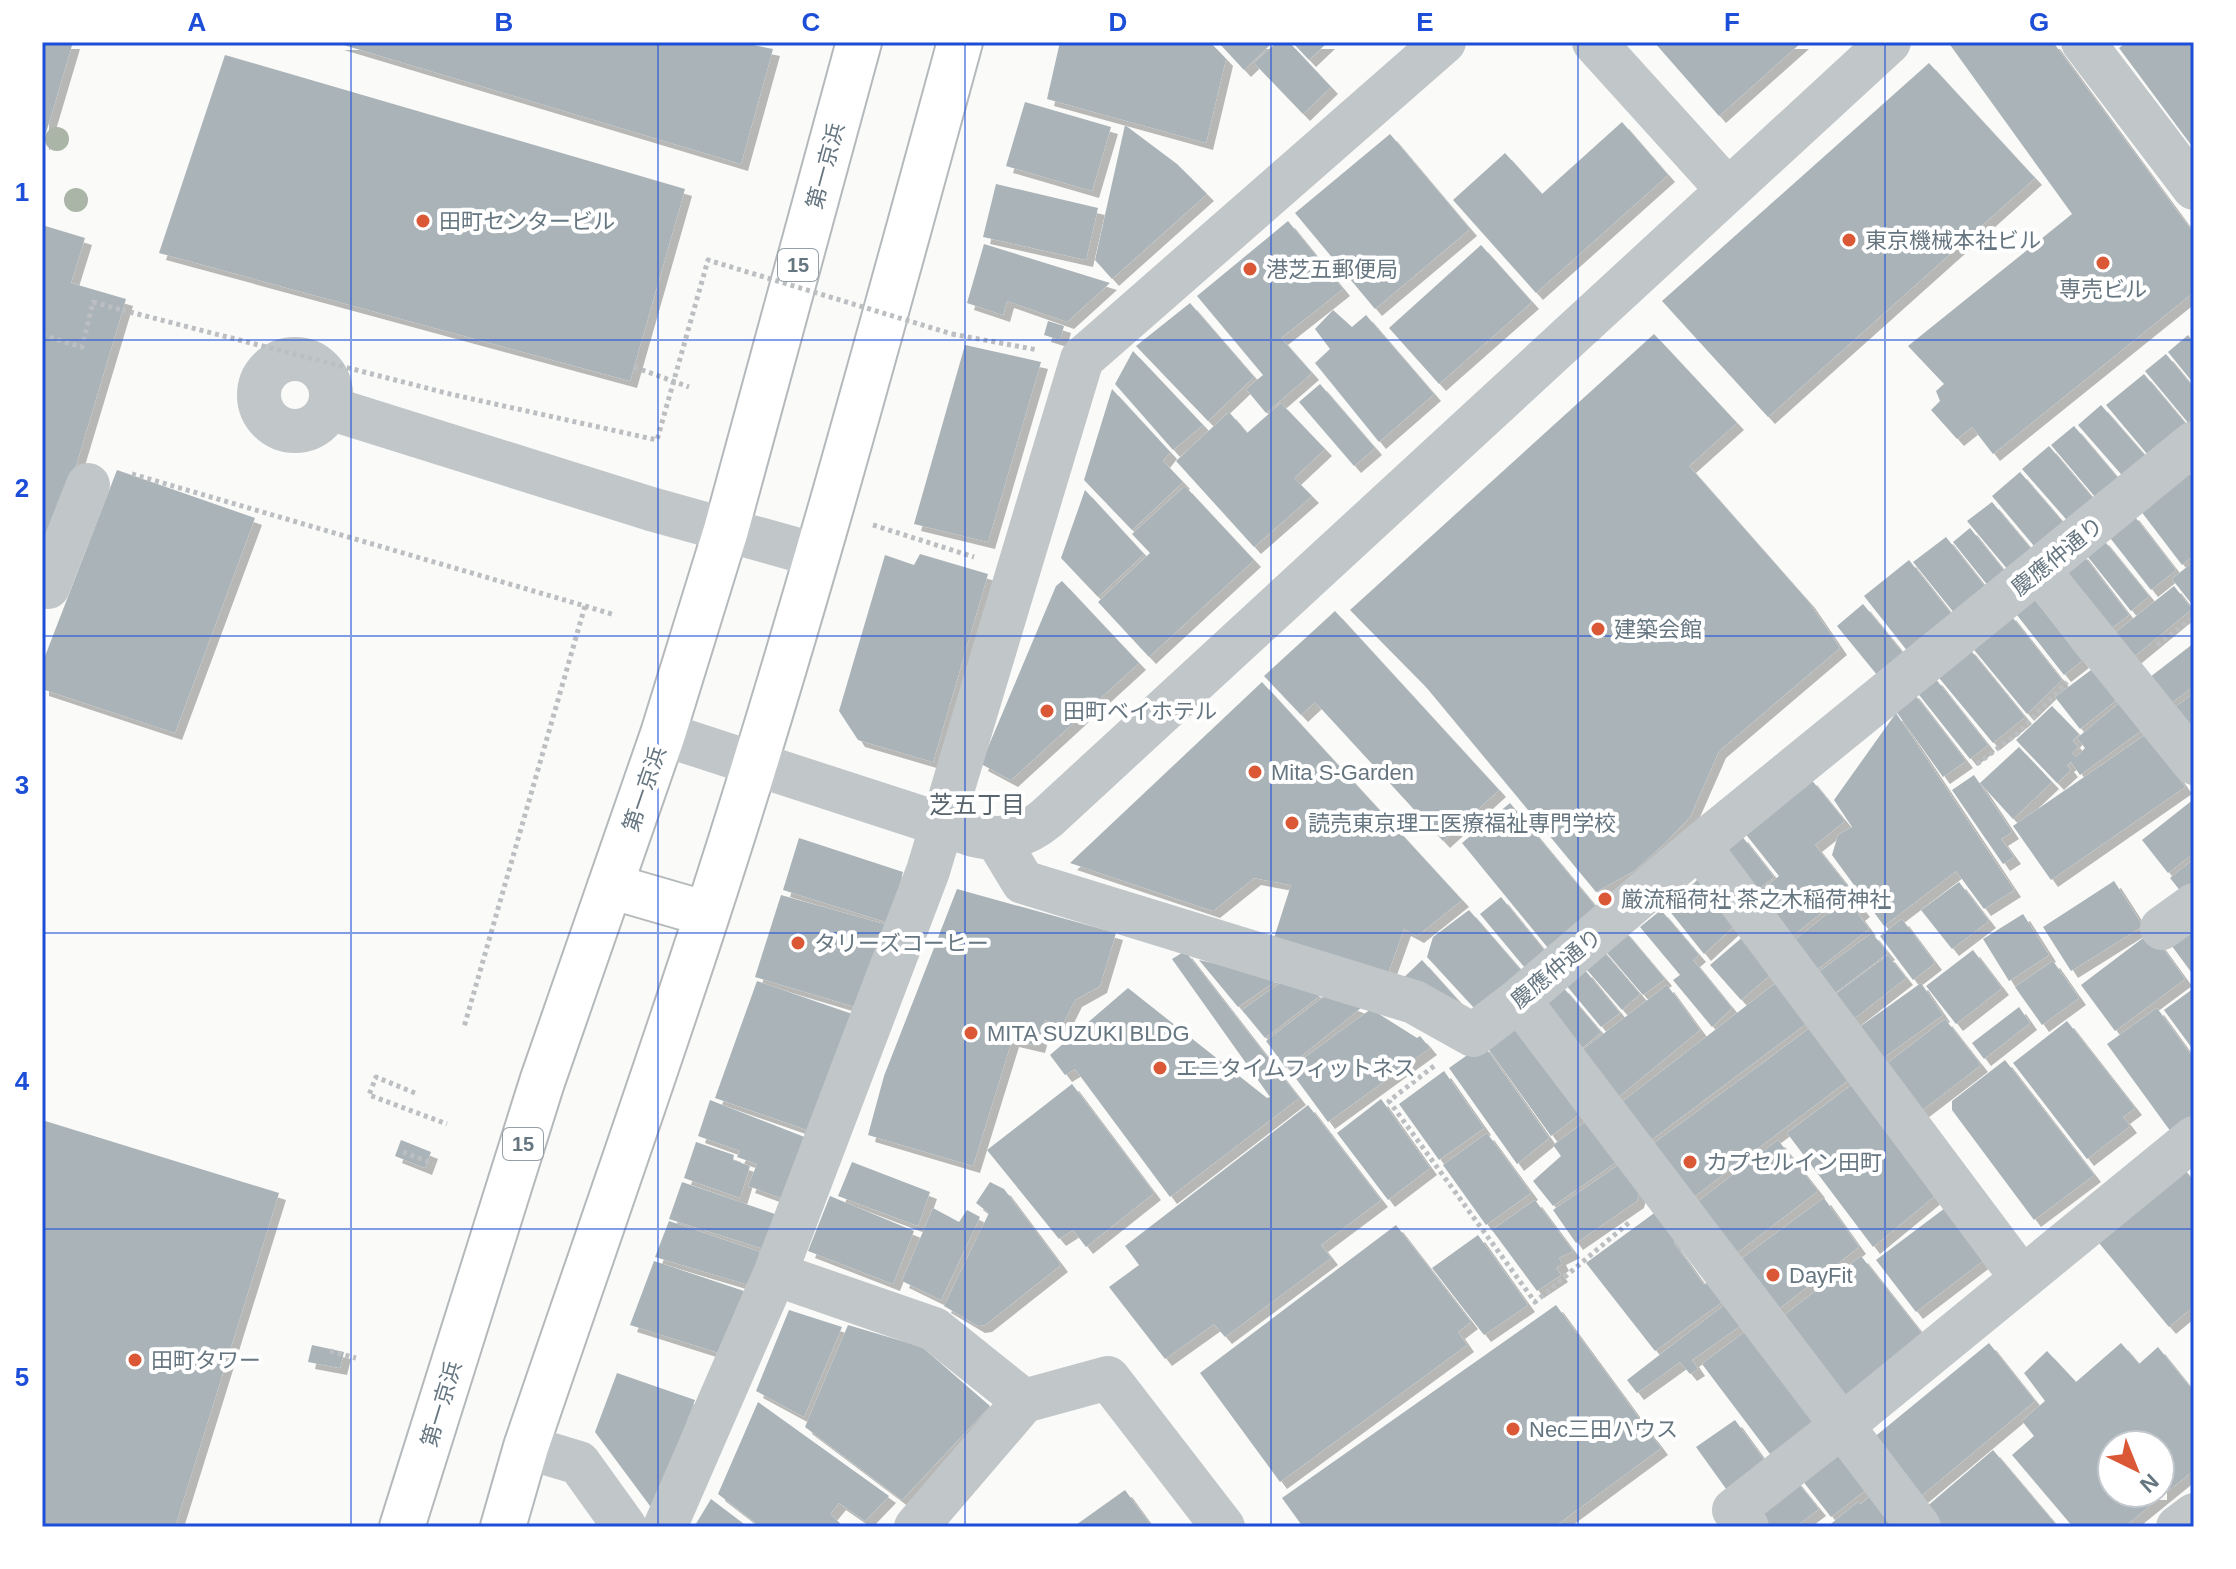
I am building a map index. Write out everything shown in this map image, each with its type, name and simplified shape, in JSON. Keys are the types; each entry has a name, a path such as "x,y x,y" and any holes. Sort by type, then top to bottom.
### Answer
{"highway":[{"name":"第一京浜","path":"402,1527 542,1082 663,734 726,530 859,42"},
{"path":"503,1527 526,1447 707,914 753,765 830,513 960,42"},
{"path":"610,886 707,914"}],"street":[{"path":"665,1527 775,1274 943,826 1082,359 1444,42"},
{"path":"1594,42 1727,189"},
{"path":"663,734 943,826 997,839 1026,834 1047,818 1889,42"},
{"path":"2083,42 2194,188"},
{"path":"329,408 651,509 816,555"},
{"name":"慶應仲通り","path":"1473,1035 1519,1000 1699,846 2194,443"},
{"path":"48,587 88,485"},
{"path":"2039,571 2194,763"},
{"path":"997,839 1023,882 1414,1002 1473,1035"},
{"path":"1699,846 2022,1278"},
{"path":"1519,1000 1919,1527"},
{"path":"1747,1527 1734,1510 1843,1425 2194,1138"},
{"path":"775,1274 934,1329 1024,1401"},
{"path":"916,1527 1024,1401 1108,1378 1223,1527"},
{"path":"526,1447 579,1463 625,1527"},
{"path":"2178,1527 2194,1515"}],"path":[{"path":"42,335 82,347 93,302 450,394 657,440 708,260 952,334 1082,359"},
{"path":"634,367 689,387"},
{"path":"132,474 615,615"},
{"path":"830,513 1017,569"},
{"path":"464,1027 585,606"},
{"path":"1977,764 2018,733 2065,683 2106,652"},
{"path":"1473,1035 1389,1101 1535,1302 1666,1193"},
{"path":"415,1093 376,1077 369,1095 447,1124"},
{"path":"403,1152 434,1164"},
{"path":"330,1351 356,1358"}],"building":[{"path":"42,42 73,42 43,143 42,143"},
{"path":"738,42 773,49 741,164 337,43"},
{"path":"1060,42 1210,42 1226,59 1206,143 1047,99"},
{"path":"1218,42 1273,42 1244,70"},
{"path":"1277,42 1289,42 1331,87 1303,114 1254,63"},
{"path":"1292,42 1328,42 1309,60"},
{"path":"1654,42 1802,42 1719,116"},
{"name":"専売ビル","path":"1948,42 2053,42 2194,234 2194,292 1993,454 1972,427 1957,439 1931,410 1940,401 1936,391 1944,384 1908,346 2072,214"},
{"path":"2127,42 2194,42 2194,149 2119,48"},
{"name":"田町センタービル","path":"225,55 685,189 630,381 159,253"},
{"name":"東京機械本社ビル","path":"1929,63 2035,178 1768,417 1662,301"},
{"path":"1025,102 1111,127 1092,191 1006,166"},
{"path":"1622,122 1668,175 1536,293 1453,200 1505,153 1542,194"},
{"path":"1125,125 1177,164 1207,194 1112,279 1095,260"},
{"path":"1390,134 1470,229 1375,309 1295,213"},
{"path":"996,184 1098,208 1086,260 983,237"},
{"path":"1288,221 1343,289 1281,338 1312,373 1266,413 1246,389 1263,375 1197,296"},
{"path":"42,225 85,238 71,283 126,299 47,562 42,561"},
{"path":"984,244 1110,283 1067,322 1007,301 1003,315 967,303"},
{"path":"1481,245 1532,302 1439,384 1389,328"},
{"path":"1190,303 1254,377 1208,421 1136,346"},
{"path":"1333,310 1352,327 1366,315 1434,394 1379,442 1315,363 1330,349 1315,329"},
{"path":"1048,321 1064,326 1060,340 1044,335"},
{"name":"建築会館","path":"1654,334 1737,423 1689,466 1808,601 1840,648 1719,751 1690,817 1665,843 1634,871 1596,892 1426,687 1350,610"},
{"path":"2188,335 2194,343 2194,384 2168,352"},
{"path":"965,345 1041,362 988,542 914,524"},
{"path":"1133,351 1203,425 1173,450 1115,384"},
{"path":"2166,354 2194,388 2194,430 2145,371"},
{"path":"2144,374 2191,430 2153,461 2106,405"},
{"path":"1320,384 1375,448 1354,466 1299,402"},
{"path":"1112,389 1170,452 1163,461 1183,482 1132,530 1084,480"},
{"path":"1281,403 1325,449 1294,478 1312,496 1254,547 1176,461 1229,412 1247,433"},
{"path":"2101,405 2150,461 2127,481 2078,425"},
{"path":"2074,426 2124,485 2101,504 2051,445"},
{"path":"2049,446 2098,504 2072,526 2022,469"},
{"path":"2186,469 2194,479 2194,555 2182,565 2137,506"},
{"path":"117,470 255,518 175,733 42,689 42,664"},
{"path":"2020,472 2069,529 2040,553 1992,496"},
{"path":"1185,486 1254,560 1149,657 1098,602 1150,553 1132,534"},
{"path":"1085,490 1144,554 1098,597 1061,558"},
{"path":"1992,502 2038,557 2013,576 1967,521"},
{"path":"2132,513 2176,570 2151,590 2107,534"},
{"path":"1970,528 2010,578 1993,592 1953,542"},
{"path":"1946,537 1991,594 1959,619 1913,562"},
{"path":"2102,538 2149,596 2131,611 2084,552"},
{"path":"2081,552 2129,615 2105,633 2057,570"},
{"path":"920,554 988,574 933,762 858,740 839,711 885,555 914,565"},
{"path":"1909,560 1957,621 1912,657 1864,596"},
{"path":"2194,561 2194,607 2172,579"},
{"path":"1062,581 1139,663 1011,780 981,764 1056,586"},
{"path":"2174,586 2192,609 2130,660 2111,636"},
{"path":"2032,596 2082,661 2064,675 2013,610"},
{"path":"1863,604 1908,659 1882,681 1837,626"},
{"path":"1335,611 1499,790 1443,841 1315,702 1301,715 1264,676"},
{"path":"2009,613 2062,680 2027,714 1970,645"},
{"path":"2194,643 2194,686 2166,707 2145,681"},
{"path":"1968,647 2025,717 1993,743 1935,673"},
{"path":"2099,664 2123,695 2080,729 2055,697"},
{"path":"1935,678 1988,745 1970,759 1916,691"},
{"name":"Mita S-Garden","path":"1262,682 1462,900 1417,936 1404,929 1386,979 1272,944 1291,885 1254,878 1213,911 1070,863"},
{"path":"1912,691 1966,761 1943,777 1893,707"},
{"path":"2194,693 2194,744 2169,712"},
{"path":"2124,699 2146,727 2080,775 2071,762 2067,765 2071,770 2057,783 2016,740 2052,706 2079,734 2070,744 2073,741 2078,747 2072,753 2076,757 2085,748 2077,738"},
{"path":"1896,713 2014,890 1984,909 1956,871 1884,926 1832,855 1838,835 1852,827 1834,800"},
{"path":"2148,733 2185,787 2051,880 2013,826"},
{"path":"2019,747 2052,782 2013,819 1980,783"},
{"path":"1974,775 2012,832 2001,839 2014,857 2003,864 1952,790"},
{"path":"1810,778 1845,821 1815,845 1850,889 1788,940 1753,897 1779,876 1744,832"},
{"path":"2194,799 2194,853 2168,873 2142,840"},
{"path":"1510,803 1597,908 1548,948 1462,843"},
{"path":"1741,835 1774,877 1750,896 1717,854"},
{"path":"799,838 903,872 889,923 783,890"},
{"path":"2194,859 2194,891 2186,898 2170,878"},
{"path":"1703,874 1742,919 1704,954 1668,909"},
{"path":"2114,881 2143,926 2071,971 2043,927"},
{"path":"1959,882 1989,921 1952,949 1921,910"},
{"name":"MITA SUZUKI BLDG","path":"957,889 1116,933 1100,986 1075,1000 1062,1026 1045,1020 1038,1046 1012,1040 973,1166 868,1135 884,1076"},
{"path":"781,895 887,925 862,1009 755,977"},
{"path":"1851,895 1863,910 1858,914 1869,929 1814,972 1791,943"},
{"path":"1501,897 1545,951 1525,968 1480,914"},
{"path":"1469,910 1521,970 1475,1009 1427,957 1433,937"},
{"path":"1661,910 1699,955 1693,960 1732,1008 1712,1027 1673,980 1680,975 1640,927"},
{"path":"2023,914 2049,955 2009,981 1983,939"},
{"path":"2194,917 2194,976 2166,938"},
{"path":"1902,919 1935,963 1913,980 1880,936"},
{"path":"1623,929 1665,979 1643,995 1601,946"},
{"path":"2151,932 2185,979 2115,1031 2081,985"},
{"path":"1872,933 1888,953 1831,996 1816,974"},
{"path":"1745,935 1775,971 1741,1000 1710,965"},
{"path":"1599,946 1640,994 1622,1010 1580,962"},
{"path":"1973,950 2002,988 1956,1024 1926,986"},
{"path":"1185,951 1299,1098 1170,1197 1075,1069 1065,1075 1050,1055 1128,988 1267,1098 1270,1097 1172,959"},
{"path":"1888,955 1906,978 1851,1021 1833,996"},
{"path":"1199,960 1280,978 1238,1007"},
{"path":"1422,960 1458,1000 1444,1013 1397,984"},
{"path":"2053,961 2079,998 2042,1025 2015,987"},
{"path":"1585,970 1620,1013 1601,1027 1566,985"},
{"path":"1287,978 1322,994 1265,1038 1242,1010"},
{"path":"757,981 855,1015 810,1131 715,1098"},
{"path":"1777,982 1807,1023 1647,1143 1618,1105"},
{"path":"1921,983 1943,1015 1880,1060 1858,1028"},
{"path":"1667,985 1700,1030 1611,1103 1577,1054"},
{"path":"1562,986 1601,1032 1581,1049 1544,1001"},
{"path":"2194,988 2194,1051 2164,1010"},
{"path":"1327,994 1361,1008 1286,1068 1266,1041"},
{"path":"2019,1007 2030,1023 1984,1059 1972,1043"},
{"path":"2157,1008 2194,1059 2194,1114 2171,1132 2107,1044"},
{"path":"1371,1009 1417,1038 1420,1036 1430,1048 1328,1122 1289,1069"},
{"path":"1945,1019 1981,1065 1921,1111 1885,1065"},
{"path":"2067,1021 2135,1108 2123,1117 2130,1126 2087,1159 2013,1063"},
{"path":"1522,1022 1585,1110 1551,1136 1487,1047"},
{"path":"1814,1025 1851,1078 1691,1199 1649,1147"},
{"path":"1483,1044 1549,1138 1517,1164 1449,1068"},
{"path":"2005,1060 2094,1175 2034,1220 1952,1110 1952,1101"},
{"path":"1444,1071 1484,1128 1439,1160 1399,1104"},
{"path":"1857,1081 1941,1191 1873,1247 1787,1133"},
{"path":"1072,1084 1154,1193 1086,1247 1073,1230 1059,1239 987,1150"},
{"path":"1381,1099 1430,1168 1388,1200 1337,1133"},
{"path":"710,1100 807,1138 781,1198 748,1186 757,1164 737,1157 740,1151 698,1136"},
{"path":"1308,1105 1381,1200 1321,1245 1331,1258 1225,1337 1214,1324 1165,1359 1109,1287 1139,1265 1125,1246"},
{"path":"1593,1116 1622,1158 1553,1206 1533,1181 1561,1156 1553,1145"},
{"name":"田町タワー","path":"42,1120 279,1193 175,1527 42,1527"},
{"path":"1487,1133 1531,1193 1486,1225 1443,1165"},
{"path":"401,1140 431,1152 425,1168 395,1156"},
{"path":"1778,1140 1818,1191 1734,1255 1696,1203"},
{"path":"696,1142 734,1155 733,1160 750,1166 740,1198 684,1178"},
{"path":"852,1162 930,1192 918,1226 838,1196"},
{"path":"1623,1162 1641,1186 1637,1201 1576,1243 1553,1210"},
{"path":"2186,1171 2194,1181 2194,1306 2169,1327 2099,1243"},
{"path":"682,1182 775,1214 764,1249 669,1219"},
{"path":"990,1182 1004,1189 1061,1265 985,1325 978,1326 944,1306 989,1213 976,1203"},
{"path":"830,1196 914,1231 893,1284 808,1251"},
{"path":"1824,1198 1859,1247 1776,1311 1737,1262"},
{"path":"1535,1200 1573,1251 1559,1258 1562,1264 1556,1268 1561,1275 1537,1291 1492,1230"},
{"path":"933,1208 959,1222 967,1210 980,1217 941,1300 902,1281"},
{"path":"1945,1208 1984,1260 1916,1312 1876,1260"},
{"path":"1657,1211 1676,1237 1674,1243 1704,1285 1711,1279 1726,1299 1655,1351 1586,1263"},
{"path":"669,1221 760,1252 749,1285 655,1257"},
{"path":"1396,1225 1471,1322 1458,1332 1467,1345 1280,1482 1200,1373"},
{"path":"1478,1235 1528,1305 1484,1335 1432,1268"},
{"path":"1861,1256 1924,1336 1840,1401 1778,1320"},
{"path":"654,1261 744,1291 722,1354 630,1325"},
{"path":"1727,1303 1743,1324 1692,1360 1698,1369 1690,1374 1680,1362 1637,1393 1627,1380"},
{"name":"Nec三田ハウス","path":"1556,1305 1661,1448 1554,1527 1303,1527 1282,1498"},
{"path":"789,1310 842,1327 804,1417 756,1391"},
{"path":"848,1325 922,1347 990,1406 902,1500 805,1427"},
{"path":"1746,1331 1813,1422 1770,1454 1702,1364"},
{"path":"1989,1343 2035,1401 1921,1496 1872,1439"},
{"path":"2121,1343 2139,1364 2158,1347 2194,1392 2194,1470 2176,1485 2176,1429 2096,1429 2096,1509 2146,1509 2124,1527 2073,1527 2012,1455 2034,1436 2022,1421 2045,1401 2024,1373 2047,1351 2076,1382"},
{"path":"312,1345 344,1352 340,1368 308,1362"},
{"path":"617,1373 695,1400 653,1510 595,1432"},
{"path":"758,1402 889,1496 865,1521 839,1503 830,1514 844,1527 761,1527 718,1494"},
{"path":"1735,1420 1767,1464 1729,1493 1696,1447"},
{"path":"1993,1450 2058,1527 1941,1527 1925,1508"},
{"path":"1842,1453 1867,1489 1831,1517 1798,1475"},
{"path":"1794,1478 1819,1509 1795,1527 1760,1527 1756,1522"},
{"path":"1125,1490 1152,1527 1073,1527"},
{"path":"1871,1495 1897,1527 1827,1527 1858,1502 1861,1504"},
{"path":"711,1499 748,1527 694,1527"}],"place":[{"name":"田町センタービル","path":"423,221"},
{"name":"東京機械本社ビル","path":"1849,240"},
{"name":"専売ビル","path":"2103,263"},
{"name":"港芝五郵便局","path":"1250,269"},
{"name":"建築会館","path":"1598,629"},
{"name":"田町ベイホテル","path":"1047,711"},
{"name":"Mita S-Garden","path":"1255,772"},
{"name":"読売東京理工医療福祉専門学校","path":"1292,823"},
{"name":"厳流稲荷社 茶之木稲荷神社","path":"1605,899"},
{"name":"タリーズコーヒー","path":"798,943"},
{"name":"MITA SUZUKI BLDG","path":"971,1033"},
{"name":"エニタイムフィットネス","path":"1160,1068"},
{"name":"カプセルイン田町","path":"1690,1162"},
{"name":"DayFit","path":"1773,1275"},
{"name":"田町タワー","path":"135,1360"},
{"name":"Nec三田ハウス","path":"1513,1429"}],"district":[{"name":"芝五丁目","path":"977,805"}]}
